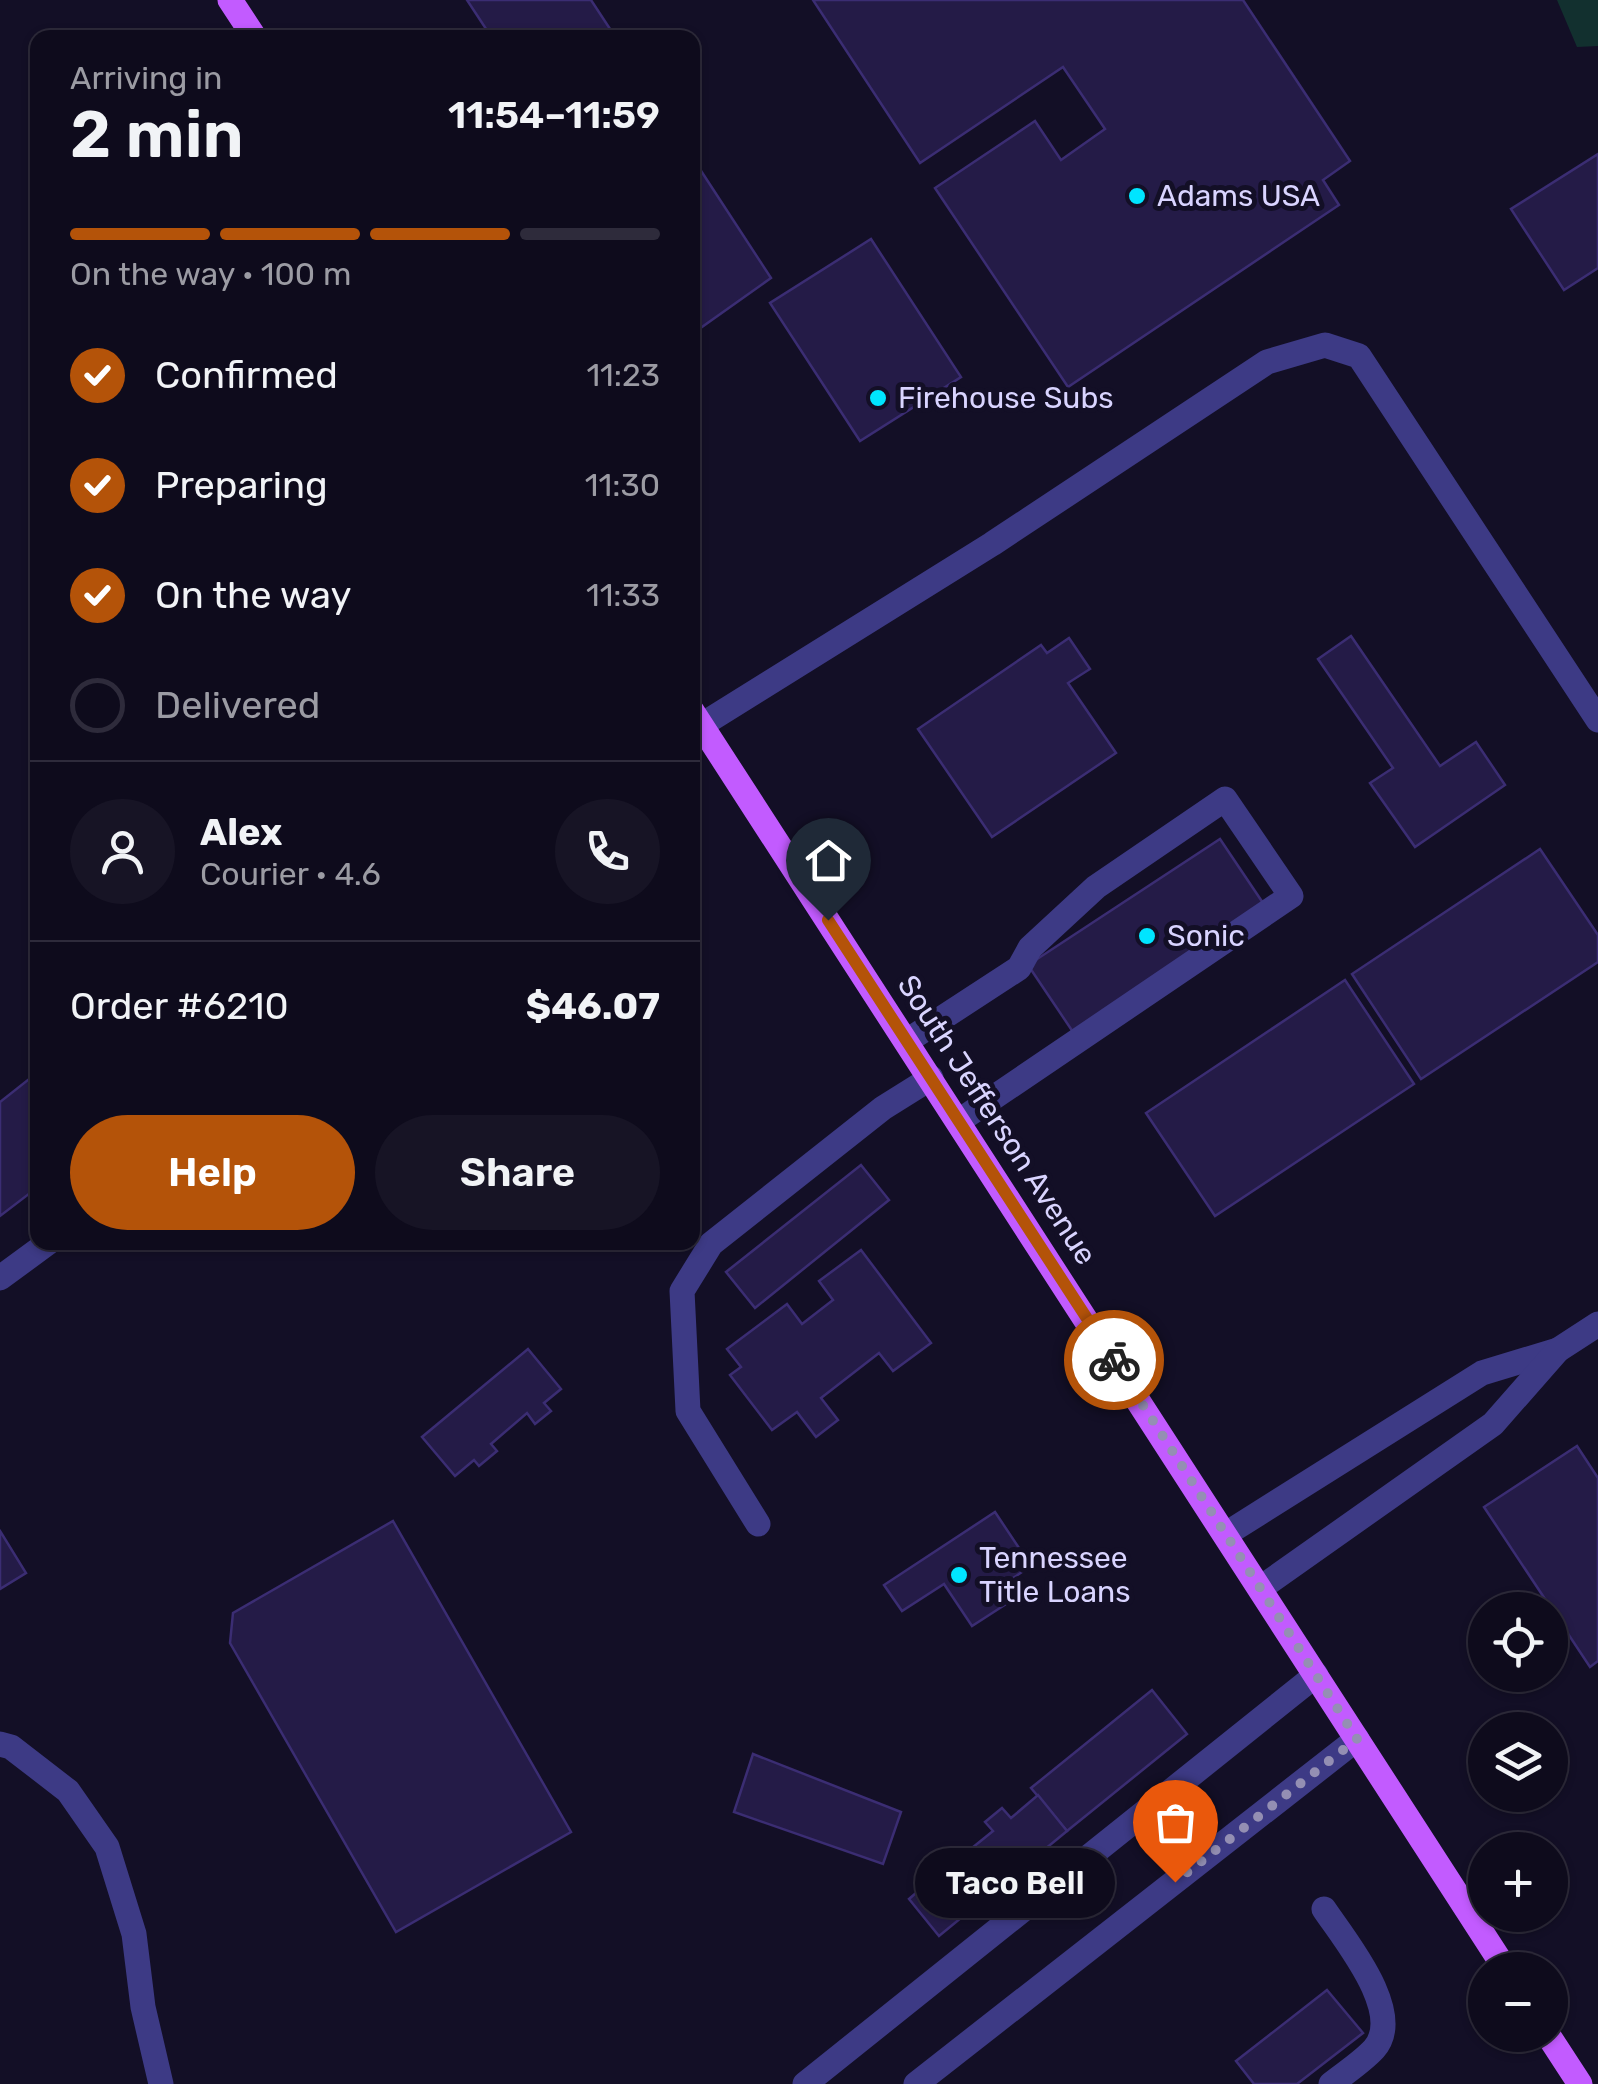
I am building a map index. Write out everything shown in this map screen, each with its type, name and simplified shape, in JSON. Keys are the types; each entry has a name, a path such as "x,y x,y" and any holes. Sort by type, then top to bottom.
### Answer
{"main road":[{"path":"230,0 250,30"},
{"name":"South Jefferson Avenue","path":"700,730 1262,1587 1494,1952"},
{"path":"1559,2052 1580,2084"}],"street":[{"path":"700,719 992,544 1267,362 1325,346 1359,356 1598,720"},
{"path":"907,1041 1019,968 1030,948 1096,887 1226,798 1291,896 959,1121"},
{"path":"758,1524 688,1411 682,1291 711,1244 883,1108 931,1078"},
{"path":"0,1278 38,1250"},
{"path":"1262,1587 1493,1424 1558,1350 1598,1324"},
{"path":"1226,1534 1482,1372 1558,1350"},
{"path":"805,2084 1316,1674"},
{"path":"916,2084 1357,1739"},
{"path":"0,1744 11,1747 68,1791 107,1847 134,1934 143,2008 161,2084"},
{"path":"1324,1909 1377,1993 1384,2023 1377,2046 1331,2084"}],"green space":[{"path":"1557,0 1598,0 1598,46 1577,47"}],"building":[{"path":"467,0 591,0 611,30 487,30"},
{"name":"Adams USA","path":"813,0 1243,0 1350,161 1323,180 1339,205 1068,387 935,188 1035,121 1061,160 1105,129 1063,67 920,163"},
{"path":"1598,154 1598,268 1564,290 1511,209"},
{"path":"700,169 771,278 700,328"},
{"path":"871,239 961,377 860,441 770,303"},
{"path":"1351,636 1440,766 1476,742 1505,785 1415,847 1370,783 1393,768 1318,659"},
{"path":"1069,638 1090,669 1068,683 1116,753 992,837 918,729 1041,645 1047,653"},
{"name":"Sonic","path":"1220,839 1265,906 1073,1032 1028,965"},
{"path":"1540,849 1598,935 1598,962 1421,1079 1352,974"},
{"path":"1345,980 1414,1084 1215,1216 1146,1113"},
{"path":"30,1078 30,1193 0,1216 0,1102"},
{"path":"861,1165 889,1200 755,1308 726,1272"},
{"path":"861,1250 931,1343 893,1371 879,1353 821,1398 838,1420 816,1437 797,1412 772,1430 730,1375 741,1367 727,1349 787,1304 802,1324 833,1300 819,1281"},
{"path":"528,1349 561,1389 544,1403 551,1411 535,1424 527,1413 491,1444 497,1451 479,1466 474,1460 455,1476 422,1437"},
{"path":"1577,1446 1598,1478 1598,1661 1590,1667 1568,1634 1568,1592 1540,1592 1484,1507"},
{"name":"Tennessee Title Loans","path":"995,1512 1031,1566 1004,1584 1014,1599 972,1626 944,1584 902,1611 884,1585"},
{"path":"393,1521 571,1832 396,1932 230,1643 233,1613"},
{"path":"0,1531 26,1573 0,1589"},
{"path":"1152,1690 1187,1734 1067,1831 1031,1788"},
{"path":"753,1754 901,1812 883,1864 734,1812"},
{"path":"1038,1795 1067,1831 939,1936 909,1899 923,1887 917,1879 934,1865 941,1873 993,1831 985,1822 1002,1808 1011,1818"},
{"path":"1327,1990 1363,2033 1297,2084 1254,2084 1236,2061"}],"way so far":[{"path":"1114,1360 1357,1739 1175,1882"}],"place":[{"name":"Adams USA","path":"1137,196"},
{"name":"Firehouse Subs","path":"878,398"},
{"name":"Sonic","path":"1147,936"},
{"name":"Tennessee Title Loans","path":"959,1575"},
{"name":"Taco Bell","path":"1175,1882"}],"route":[{"path":"828,920 1114,1360"}]}
